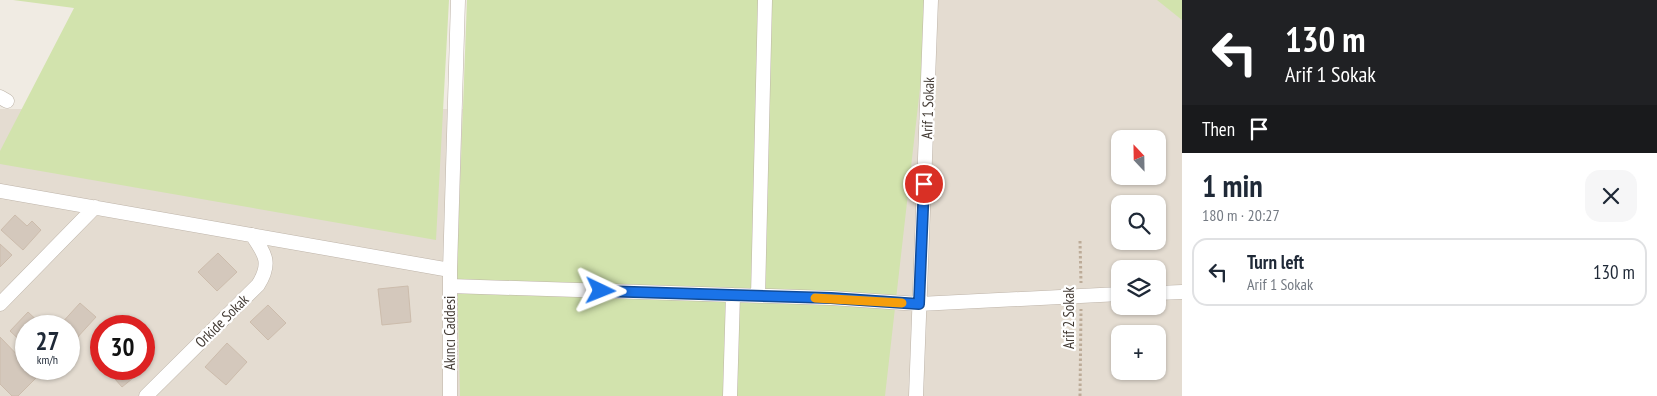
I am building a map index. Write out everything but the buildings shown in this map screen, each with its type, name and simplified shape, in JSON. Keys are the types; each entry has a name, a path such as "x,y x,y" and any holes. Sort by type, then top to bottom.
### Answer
{"street":[{"name":"Akıncı Caddesi","path":"450,396 450,270 458,0"},
{"path":"758,296 765,0"},
{"name":"Arif 1 Sokak","path":"916,396 931,0"},
{"path":"0,190 450,270"},
{"path":"0,304 94,207"},
{"name":"Orkide Sokak","path":"146,396 258,285 266,268 266,260 252,235"},
{"path":"450,286 733,295 919,304 1111,294"},
{"path":"1166,294 1181,295"},
{"path":"730,396 733,295"}],"path":[{"name":"Arif 2 Sokak","path":"1080,241 1080,396"}],"shaded area":[{"path":"541,0 1182,0 1182,396 0,396 0,109 533,109"}],"green space":[{"path":"13,0 449,0 436,240 0,164 0,151 74,8"},
{"path":"467,0 930,0 885,396 460,396 457,267"},
{"path":"1157,0 1182,0 1182,20"}],"slow traffic":[{"path":"815,298 902,303"}],"route":[{"path":"601,291 831,298 919,304 924,184"}]}
